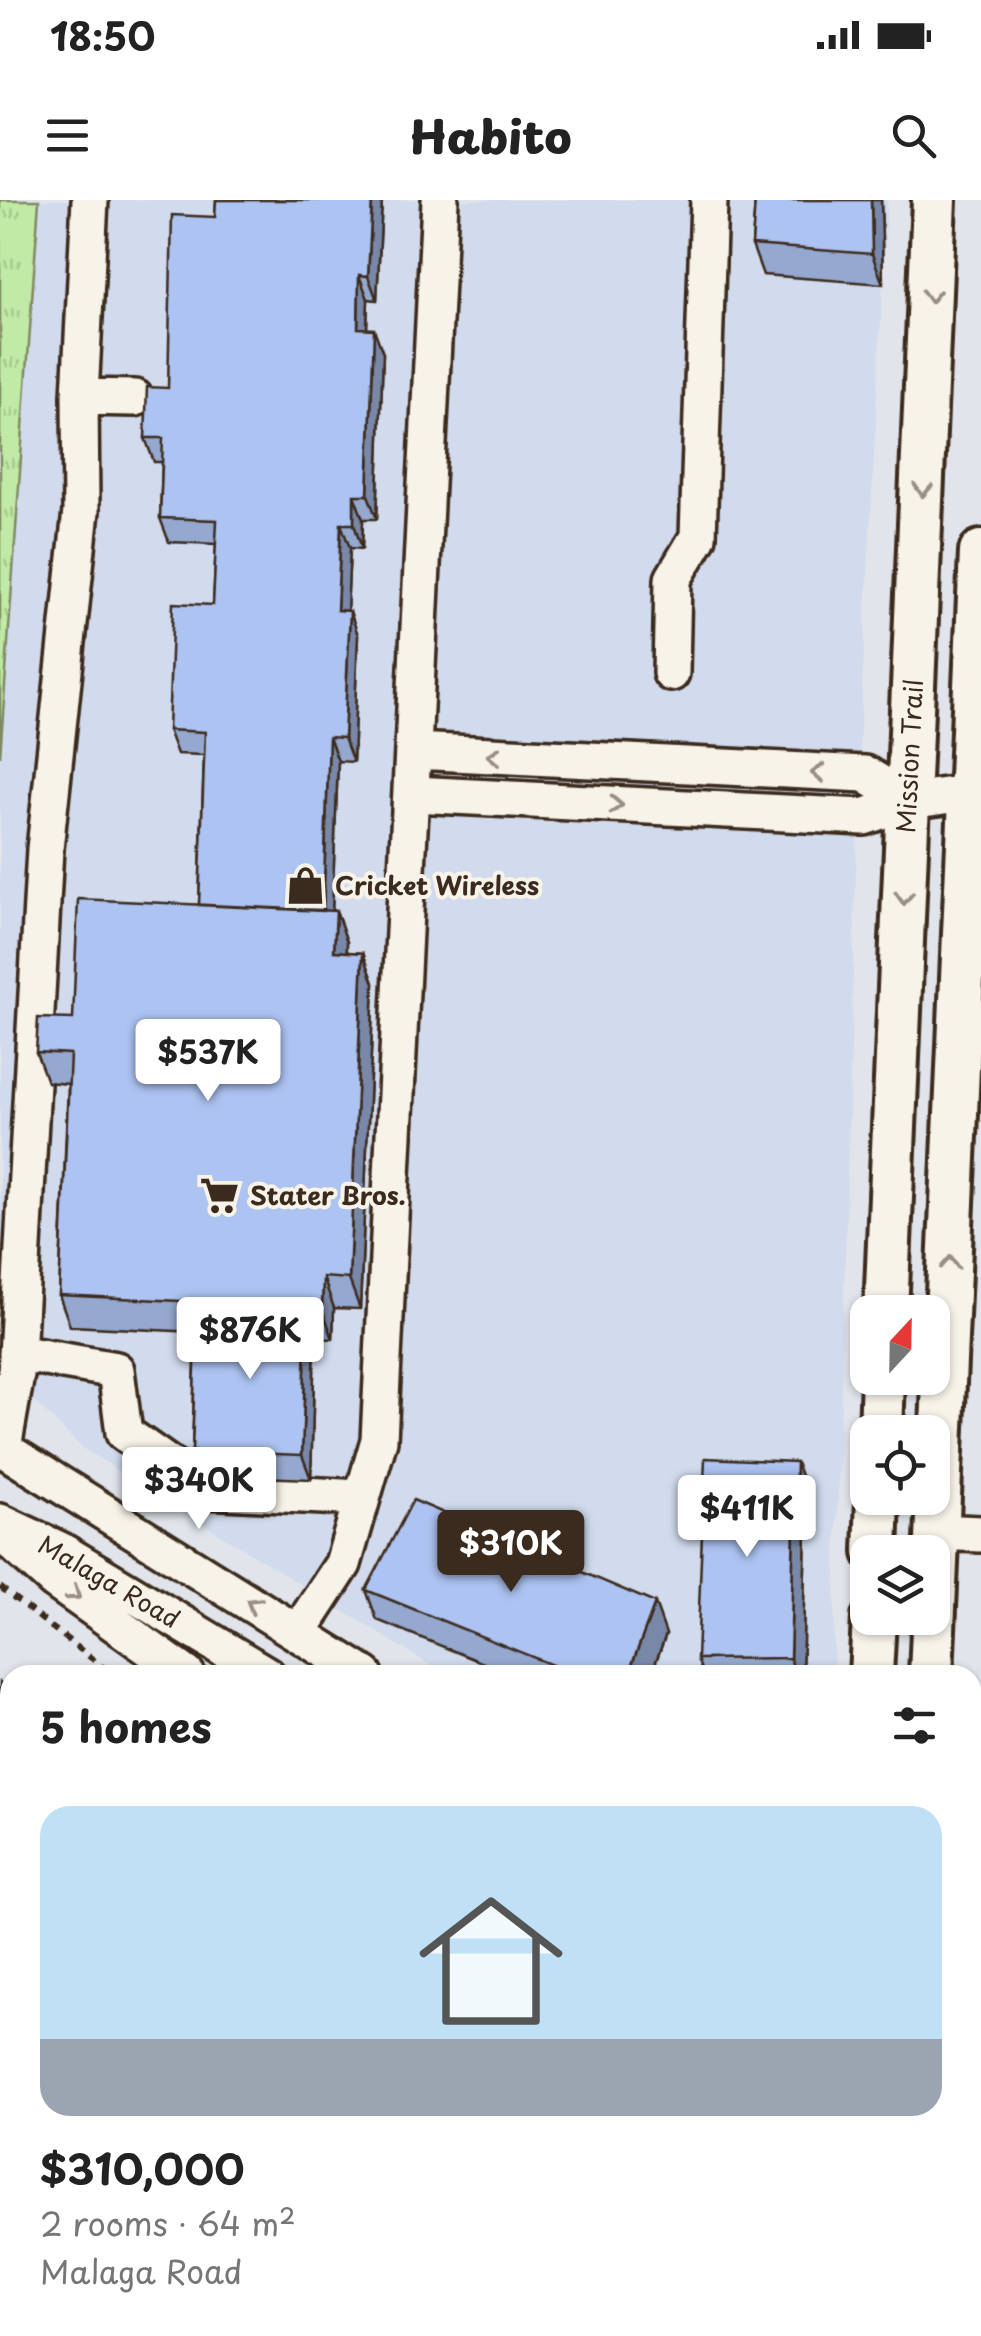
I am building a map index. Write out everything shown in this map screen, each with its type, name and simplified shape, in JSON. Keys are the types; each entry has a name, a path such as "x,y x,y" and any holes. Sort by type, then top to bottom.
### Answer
{"main road":[{"name":"Mission Trail","path":"887,1295 934,200"},
{"path":"932,1665 976,791 981,552"},
{"path":"872,1665 873,1635"}],"street":[{"path":"90,200 80,398 81,511 45,849 18,1354 1,1447 348,1665"},
{"path":"298,1633 343,1564 379,1440 414,794 440,200"},
{"path":"671,673 673,579 698,536 709,200"},
{"path":"80,398 135,398"},
{"path":"414,751 865,774 908,800"},
{"path":"414,794 864,817 908,800 976,791"},
{"path":"18,1354 116,1370 124,1433 205,1490 362,1498"},
{"name":"Malaga Road","path":"0,1522 60,1550 250,1665"},
{"path":"0,1531 55,1581 173,1665"},
{"path":"937,1532 981,1534"}],"path":[{"path":"0,1588 100,1665"}],"shaded area":[{"path":"39,200 887,200 860,730 833,1665 430,1665 82,1448 0,1368 0,757"}],"green space":[{"path":"0,200 39,200 0,757"}],"building":[{"path":"216,200 372,200 368,276 359,275 358,328 374,329 368,495 354,495 354,524 341,524 337,610 350,611 344,738 329,737 323,911 199,905 205,732 168,730 173,603 213,605 217,520 160,518 163,438 145,438 147,387 168,388 172,215 215,217"},
{"path":"755,200 871,200 872,254 752,245"},
{"name":"Stater Bros.","path":"78,899 336,911 334,951 363,953 349,1279 323,1277 322,1308 59,1295 70,1054 36,1052 38,1018 73,1019"},
{"path":"197,1310 307,1313 302,1455 192,1451"},
{"path":"705,1458 796,1462 790,1658 697,1659"},
{"path":"413,1500 655,1603 632,1665 552,1665 366,1590"}],"place":[{"name":"Cricket Wireless","path":"305,886"},
{"name":"Stater Bros.","path":"220,1196"}]}
